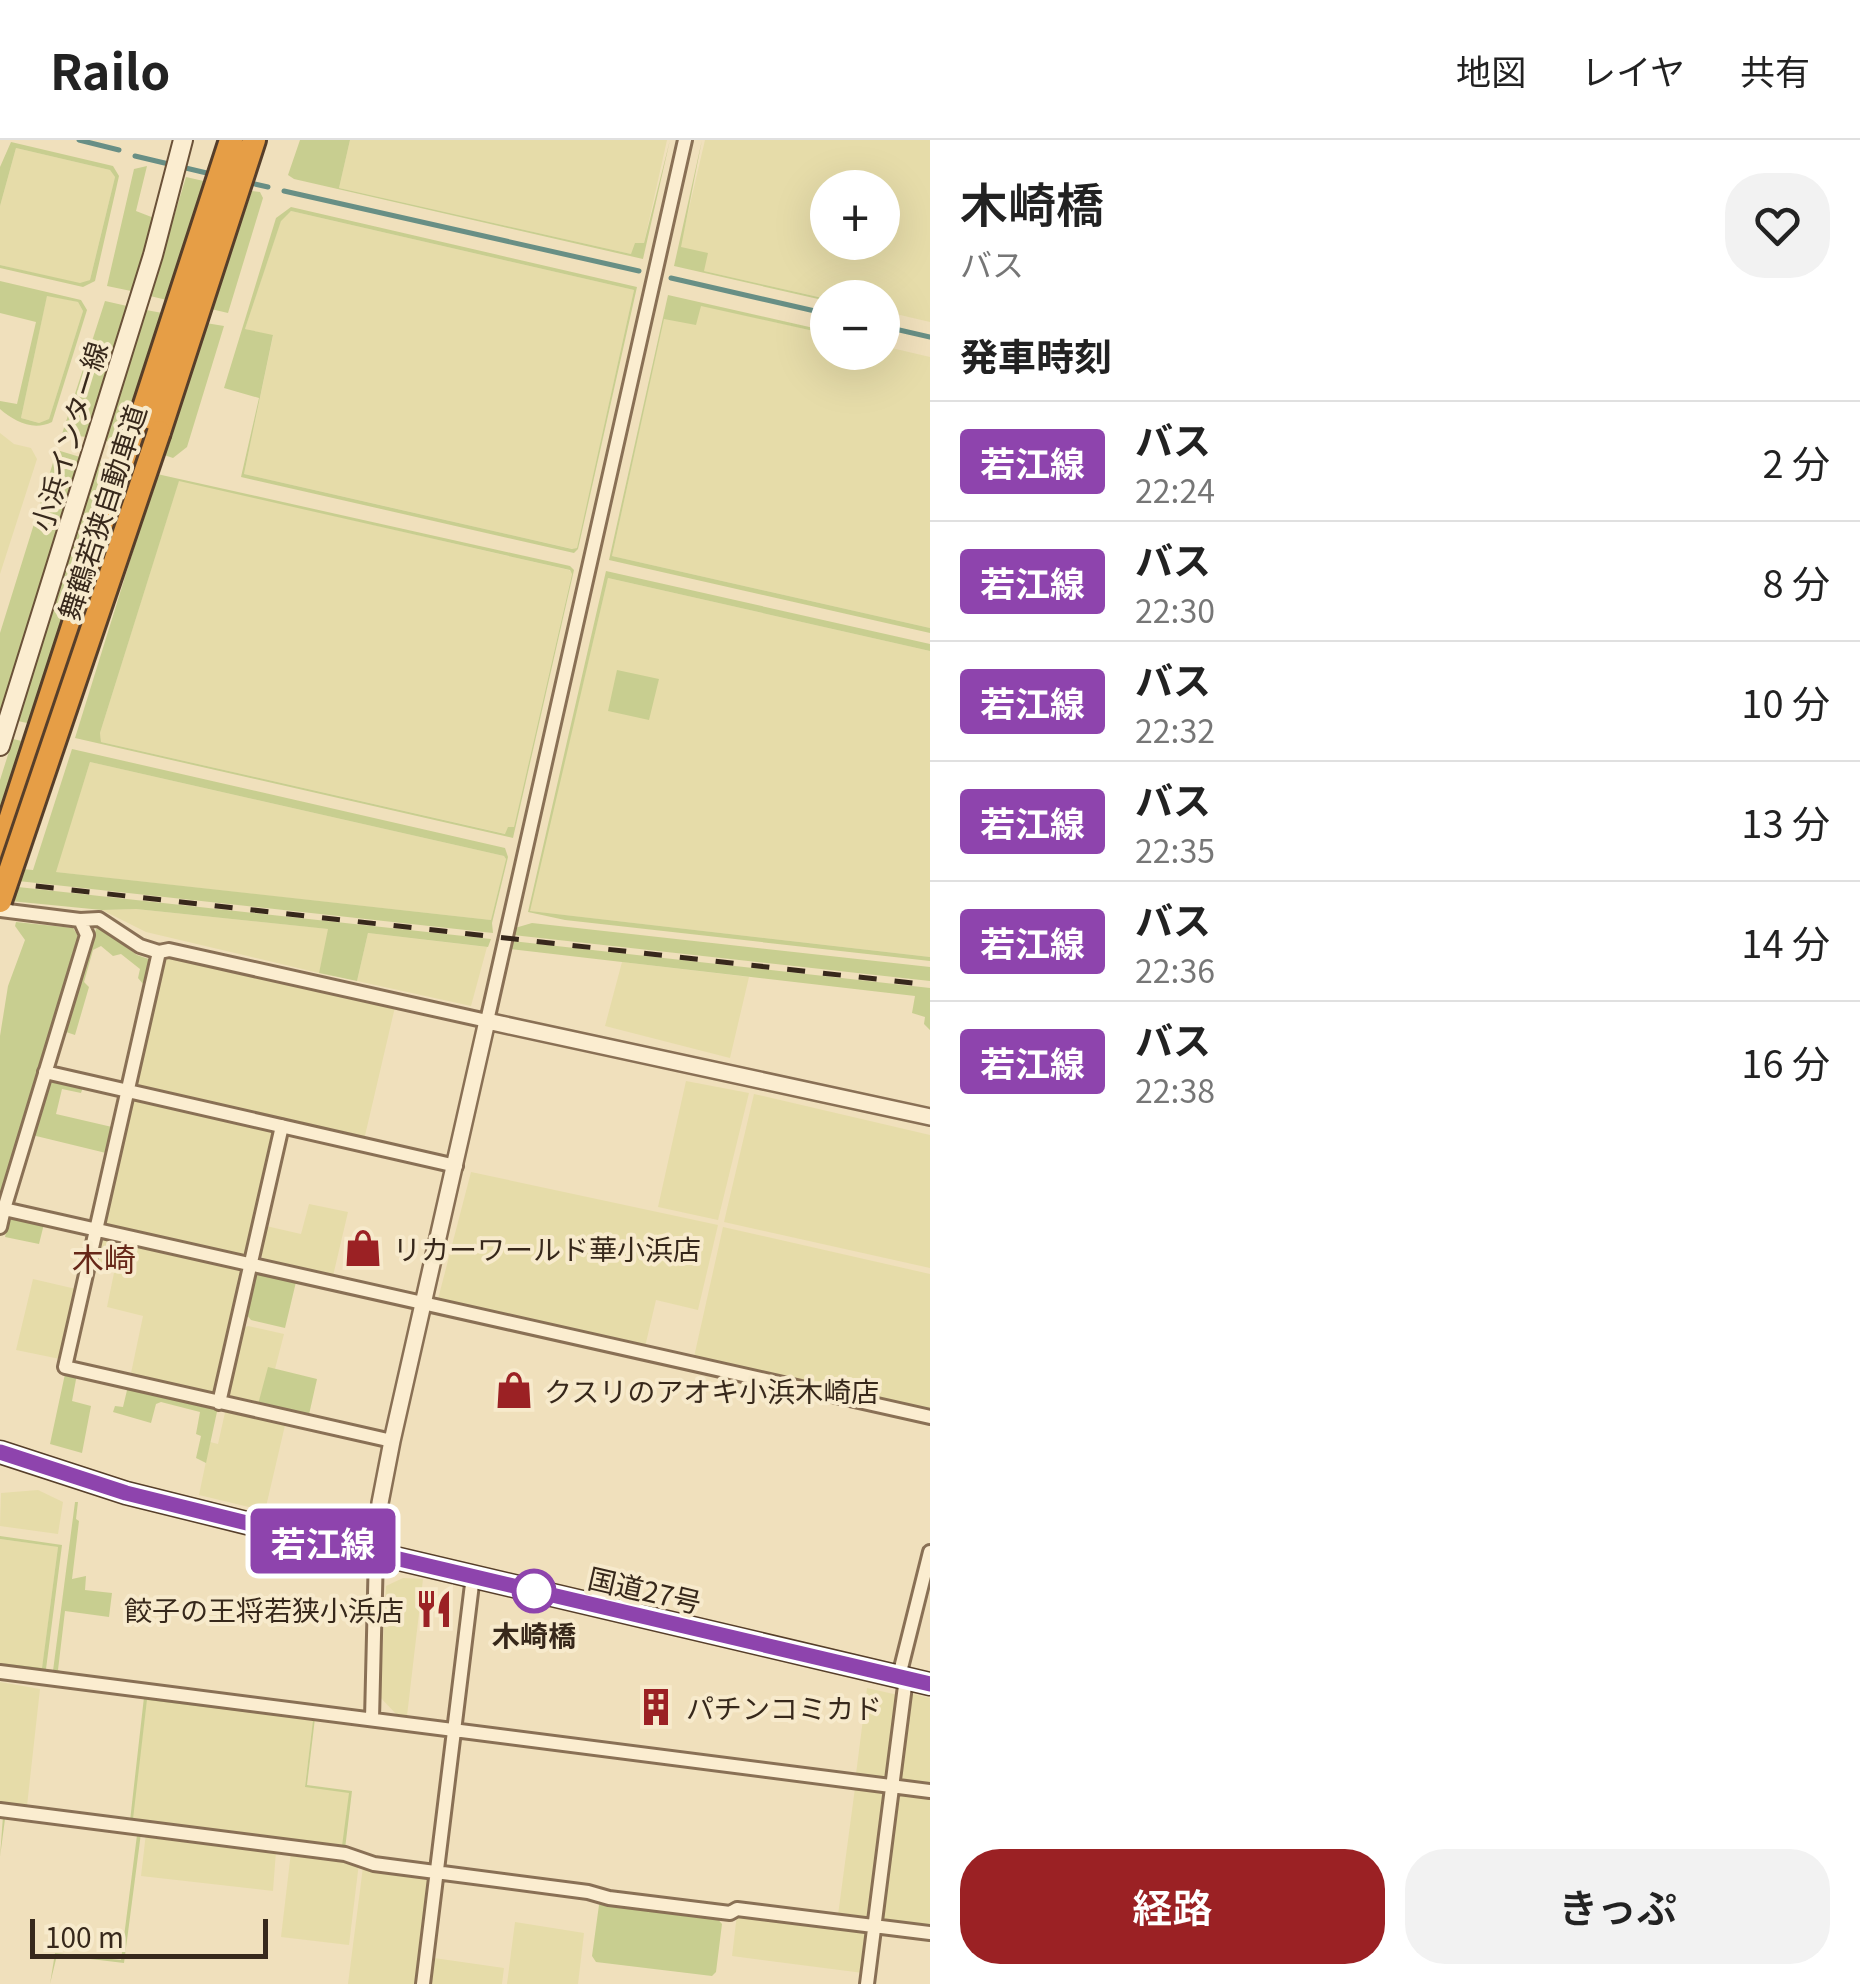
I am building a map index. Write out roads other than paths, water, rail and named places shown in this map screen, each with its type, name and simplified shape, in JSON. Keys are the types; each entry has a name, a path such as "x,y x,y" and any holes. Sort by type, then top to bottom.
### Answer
{"highway":[{"name":"舞鶴若狭自動車道","path":"0,851 232,140"},
{"name":"舞鶴若狭自動車道","path":"0,901 254,140"},
{"name":"国道27号","path":"0,1452 126,1493 930,1684"}],"main road":[{"name":"小浜インター線","path":"0,746 154,255 183,140"}],"street":[{"path":"372,1719 376,1552 380,1503 392,1441 686,140"},
{"path":"0,910 80,920 99,918 140,946 159,952 169,950 930,1117"},
{"path":"0,1227 86,935 80,920"},
{"path":"159,952 66,1367 392,1441"},
{"path":"45,1072 456,1166"},
{"path":"219,1403 282,1126"},
{"path":"4,1209 930,1417"},
{"path":"867,1984 902,1677 930,1552"},
{"path":"423,1984 474,1576"},
{"path":"0,1672 930,1790"},
{"path":"0,1810 345,1854 374,1864 730,1913 737,1909 930,1933"}],"waterway":[{"path":"79,140 119,150"},
{"path":"135,156 211,174"},
{"path":"246,182 268,187"},
{"path":"284,191 639,271"},
{"path":"671,278 810,310"},
{"path":"900,330 930,337"}],"railway":[{"path":"0,882 930,985"}],"place":[{"name":"リカーワールド華小浜店","path":"363,1248"},
{"name":"クスリのアオキ小浜木崎店","path":"514,1390"},
{"name":"木崎橋","path":"534,1591"},
{"name":"餃子の王将若狭小浜店","path":"434,1609"},
{"name":"パチンコミカド","path":"656,1707"}],"district":[{"name":"木崎","path":"104,1257"}]}
